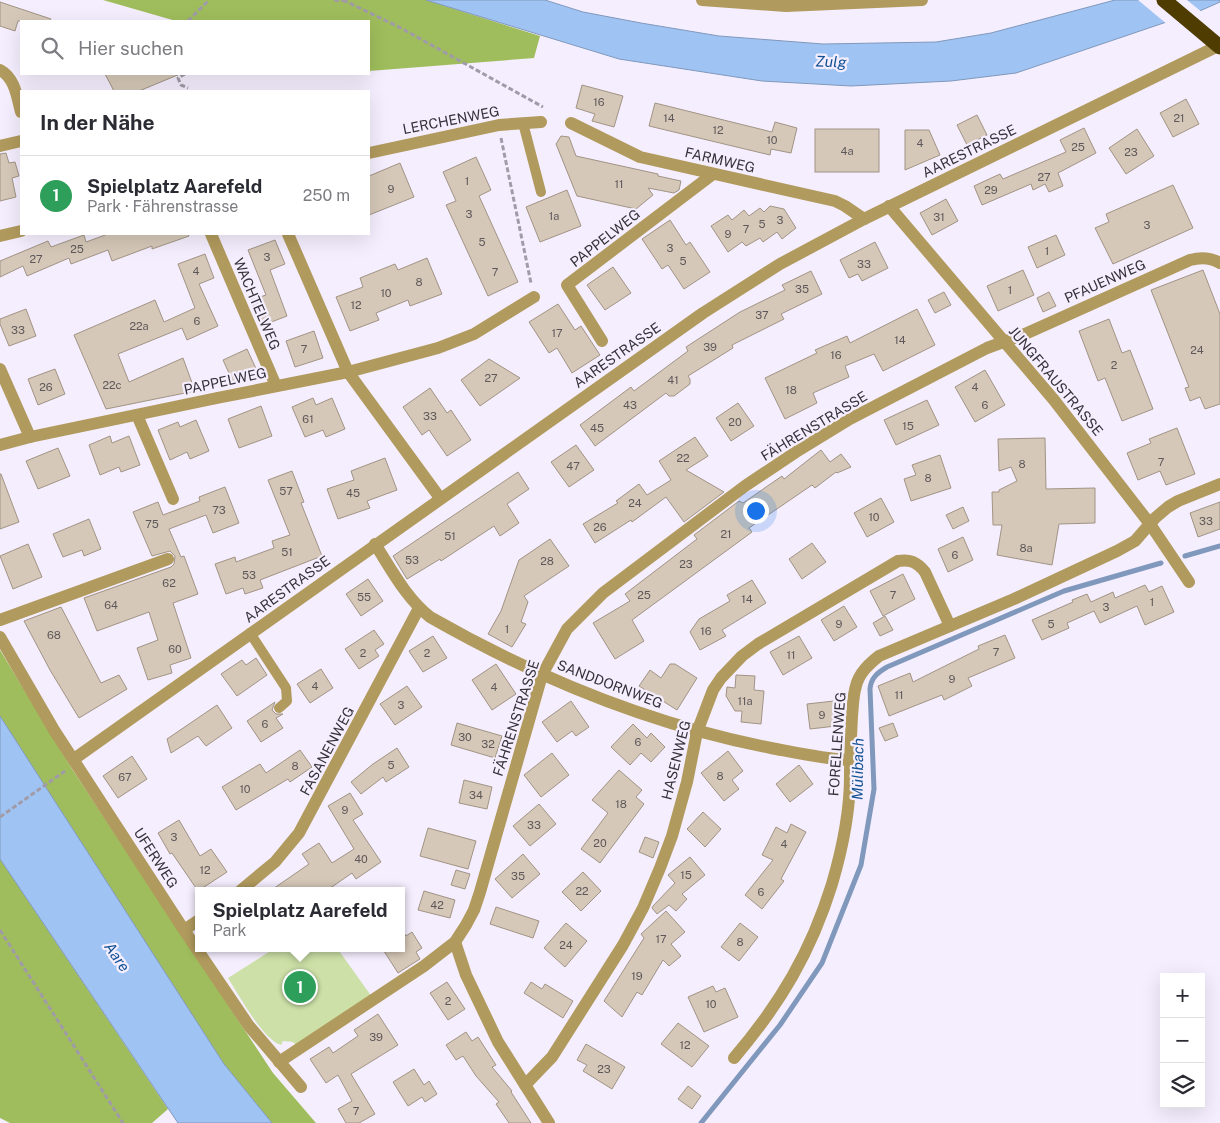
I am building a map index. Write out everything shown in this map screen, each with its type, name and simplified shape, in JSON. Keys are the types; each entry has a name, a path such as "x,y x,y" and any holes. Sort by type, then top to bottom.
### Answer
{"highway":[{"path":"1164,0 1220,46"}],"street":[{"path":"702,0 786,6 922,0"},
{"name":"AARESTRASSE","path":"71,763 440,498 703,313 780,264 889,206 1220,46"},
{"path":"0,70 6,74 15,87 20,108"},
{"name":"LERCHENWEG","path":"370,152 499,125 540,122"},
{"name":"FARMWEG","path":"571,123 640,157 840,203 864,219"},
{"path":"0,146 20,141"},
{"name":"PAPPELWEG","path":"602,341 567,286 713,174"},
{"name":"JUNGFRAUSTRASSE","path":"889,206 1054,400 1150,524 1189,582"},
{"path":"0,236 20,232"},
{"name":"WACHTELWEG","path":"211,235 276,386"},
{"path":"288,235 348,372 440,498"},
{"name":"PFAUENWEG","path":"1003,342 1025,334 1190,260 1202,257 1214,259 1220,263"},
{"name":"PAPPELWEG","path":"0,445 30,437 348,372 438,348 474,334 534,297"},
{"name":"FÄHRENSTRASSE","path":"279,1062 424,966 454,942 466,926 474,910 542,675 567,630 603,593 745,486 803,448 850,419 987,348 1003,342"},
{"path":"0,368 30,437"},
{"path":"137,415 173,500"},
{"name":"FORELLENWEG","path":"734,1058 758,1030 778,1002 795,973 818,923 832,883 843,835 849,789 853,700 856,685 862,673 879,656 1014,599 1117,551 1135,541 1160,514 1178,501 1220,484"},
{"name":"SANDDORNWEG","path":"375,544 419,608 443,624 542,675 670,724 697,732 727,740 820,758 850,760"},
{"path":"0,620 168,559"},
{"name":"HASENWEG","path":"525,1085 552,1057 643,908 672,836 687,782 697,732 714,690 726,672 742,656 758,644 898,561 913,561 919,565 950,626"},
{"name":"FASANENWEG","path":"245,887 275,862 299,833 419,608"},
{"name":"UFERWEG","path":"0,636 71,763 195,946"},
{"path":"184,930 195,923"},
{"path":"454,942 466,975 498,1042 549,1123"},
{"name":"UFERWEG","path":"199,952 249,1026 301,1087"}],"lane":[{"path":"523,123 540,192"},
{"path":"250,633 286,688 287,701 279,708"}],"path":[{"path":"189,20 209,0"},
{"path":"334,0 349,1"},
{"path":"344,0 399,27 545,108"},
{"path":"183,75 178,78 181,85 188,88"},
{"path":"499,125 534,297"},
{"path":"0,817 71,763"},
{"path":"0,930 123,1123"}],"green space":[{"path":"103,0 426,0 540,36 534,58 370,71 370,20 173,20"},
{"path":"0,650 72,769 273,1073 316,1123 272,1123 224,1064 0,716"},
{"path":"0,859 168,1109 152,1123 10,1123 0,1118"},
{"path":"269,952 340,952 372,997 296,1045 293,1042 283,1041 281,1045 267,1035 259,1026 228,978"}],"water":[{"name":"Zulg","path":"426,0 545,0 583,12 719,36 823,44 936,42 991,33 1115,0 1220,0 1220,2 1202,10 1016,73 951,81 851,86 762,81 619,59"},
{"name":"Aare","path":"0,716 224,1064 272,1123 178,1123 0,859"}],"pier":[{"path":"1138,0 1187,0 1203,13 1168,25"}],"building":[{"path":"0,2 51,19 20,20 15,31 0,26"},
{"path":"106,75 178,75 141,90 113,90"},
{"path":"582,85 623,96 614,127 592,121 595,114 576,108"},
{"path":"1186,99 1199,124 1173,137 1160,113"},
{"path":"655,103 772,132 775,122 797,128 791,153 771,149 770,155 649,126"},
{"path":"977,115 987,135 967,145 957,125"},
{"path":"1084,128 1096,153 1058,173 1063,186 1049,192 1045,184 1033,190 1031,184 982,205 974,186 1000,174 1003,179 1066,152 1060,140"},
{"path":"815,129 879,129 879,172 815,172"},
{"path":"1137,129 1154,156 1126,174 1109,148"},
{"path":"905,130 929,130 940,155 905,170"},
{"path":"561,136 569,137 576,156 681,181 679,190 674,193 648,188 653,195 636,209 577,196 556,144"},
{"path":"6,153 9,163 15,162 19,176 12,178 16,197 0,201 0,154"},
{"path":"476,157 491,190 479,196 518,282 488,296 446,205 456,201 443,172"},
{"path":"400,163 414,197 370,215 370,176"},
{"path":"1173,185 1193,228 1113,264 1095,228 1109,222 1106,214"},
{"path":"567,190 581,226 540,242 526,207"},
{"path":"946,199 958,221 932,235 920,213"},
{"path":"770,206 784,209 796,228 782,239 777,232 763,242 760,238 746,246 742,242 728,252 711,226 728,215 732,220 744,210 749,216 760,208 764,212"},
{"path":"670,220 686,245 690,242 710,272 684,289 668,265 662,269 642,239"},
{"path":"84,235 86,242 105,235 189,236 152,249 152,246 112,261 108,250 71,264 69,258 27,276 23,266 0,277 0,261 48,241 51,247"},
{"path":"1056,235 1065,255 1037,268 1028,247"},
{"path":"275,240 285,264 270,270 287,316 261,326 251,300 266,295 248,250"},
{"path":"875,242 888,268 862,281 858,274 849,278 840,260"},
{"path":"205,254 214,278 199,284 218,326 187,340 182,328 118,354 129,382 183,358 195,391 106,409 74,335 155,300 164,322 195,308 178,264"},
{"path":"427,258 442,294 410,306 408,300 376,313 379,320 350,331 336,297 363,287 360,278 395,264 398,270"},
{"path":"613,267 631,293 605,310 587,285"},
{"path":"1023,270 1034,295 998,311 987,286"},
{"path":"1203,270 1220,314 1220,404 1205,409 1200,397 1190,401 1185,388 1189,387 1151,290"},
{"path":"811,271 822,294 781,314 784,319 732,345 733,348 688,376 690,384 674,396 669,396 666,393 595,446 580,425 631,387 634,391 688,351 686,347 740,312 785,290 782,285"},
{"path":"944,292 951,305 935,313 928,300"},
{"path":"1049,292 1056,306 1043,312 1037,298"},
{"path":"558,304 575,330 581,326 600,355 572,373 557,348 549,353 529,322"},
{"path":"26,309 36,336 9,346 0,324 0,319"},
{"path":"917,309 935,345 883,371 874,354 845,366 849,377 813,393 817,403 785,419 765,378 817,353 815,350 847,336 850,343"},
{"path":"1109,319 1122,353 1130,350 1153,409 1122,421 1105,378 1098,381 1079,331"},
{"path":"314,331 323,358 295,367 286,341"},
{"path":"247,349 258,373 233,382 223,360"},
{"path":"489,359 520,378 480,406 461,380"},
{"path":"55,369 65,394 38,405 28,379"},
{"path":"985,370 1005,405 975,422 955,387"},
{"path":"430,388 447,413 451,410 471,440 447,456 429,430 422,435 403,407"},
{"path":"313,398 316,405 332,398 345,429 326,437 323,430 305,437 292,407"},
{"path":"927,400 939,425 896,445 884,420"},
{"path":"738,403 754,426 731,441 716,418"},
{"path":"261,406 272,436 239,448 228,419"},
{"path":"196,420 209,451 190,459 187,452 170,460 158,430 178,422 180,427"},
{"path":"1177,428 1195,474 1166,485 1160,471 1138,480 1127,453 1151,443 1149,439"},
{"path":"110,436 112,443 129,436 140,465 121,472 119,467 100,475 89,445"},
{"path":"695,437 708,456 686,470 724,492 684,522 666,497 632,522 631,520 595,543 583,524 618,503 616,501 639,484 647,495 671,480 659,461"},
{"path":"1045,438 1046,489 1095,488 1095,523 1059,524 1052,565 997,555 1002,525 993,525 992,492 999,492 999,490 1017,481 1011,467 999,471 998,439"},
{"path":"576,445 594,470 569,487 551,462"},
{"path":"58,448 70,476 38,489 26,461"},
{"path":"821,450 830,462 841,454 851,467 836,472 815,488 812,485 749,528 752,532 632,620 644,641 615,659 593,623 630,601 625,594 697,539 694,535 739,501 743,503 782,476 784,479"},
{"path":"940,455 951,488 911,501 904,479 916,475 912,465"},
{"path":"385,458 397,490 367,501 370,508 338,519 327,489 354,480 351,471"},
{"path":"292,471 304,502 301,503 322,556 260,580 263,588 245,594 243,588 226,594 215,564 235,557 236,562 274,548 272,541 290,535 268,480"},
{"path":"518,472 529,489 507,504 519,523 500,536 494,526 441,561 440,559 407,579 393,556"},
{"path":"0,474 19,522 0,529"},
{"path":"225,487 239,523 213,533 206,515 169,529 181,557 184,556 198,594 173,603 191,658 170,665 172,673 148,680 137,648 158,640 149,612 97,631 84,598 171,567 174,564 175,556 170,551 152,556 133,512 158,502 163,515 200,501 199,497"},
{"path":"881,498 894,522 867,537 854,513"},
{"path":"1220,502 1220,529 1198,537 1190,513"},
{"path":"963,507 969,521 953,529 946,515"},
{"path":"89,519 101,549 84,556 82,550 63,557 53,534"},
{"path":"963,537 973,560 948,572 938,549"},
{"path":"550,539 569,566 524,596 528,602 521,622 526,624 512,647 488,634 501,611 519,560"},
{"path":"812,543 826,562 802,579 789,559"},
{"path":"28,544 42,577 13,589 0,556"},
{"path":"903,574 915,599 883,616 870,591"},
{"path":"368,579 383,601 361,616 346,594"},
{"path":"752,580 766,603 722,630 726,636 700,650 690,632 699,619 730,601 727,595"},
{"path":"1145,585 1149,592 1162,586 1174,612 1145,625 1137,606 1100,623 1094,611 1067,623 1069,628 1042,640 1032,620 1087,594 1091,602 1113,592 1115,598"},
{"path":"844,606 857,627 834,641 821,620"},
{"path":"61,607 101,683 119,675 127,689 79,718 50,670 24,621"},
{"path":"885,616 893,630 880,636 873,623"},
{"path":"374,630 384,644 375,650 379,656 359,669 345,649"},
{"path":"1005,635 1015,658 968,678 972,686 944,700 942,695 889,716 878,686 910,673 913,682 979,649 978,646"},
{"path":"433,636 447,658 423,672 409,651"},
{"path":"799,636 812,658 783,675 770,652"},
{"path":"256,658 267,675 237,696 221,674 242,660 246,665"},
{"path":"496,664 516,694 492,710 472,680"},
{"path":"670,664 675,664 697,678 677,710 639,686 650,670 661,678"},
{"path":"321,669 333,688 310,703 297,684"},
{"path":"736,675 755,676 754,690 764,691 761,724 741,722 742,711 735,711 726,696 727,687 735,688"},
{"path":"407,686 422,707 395,725 380,704"},
{"path":"571,701 589,727 576,736 572,731 557,742 542,722"},
{"path":"834,701 836,726 810,729 807,704"},
{"path":"275,702 272,710 276,714 283,714 276,718 283,728 261,742 247,721"},
{"path":"217,705 232,728 206,746 198,736 171,753 167,739"},
{"path":"457,723 502,736 495,758 451,745"},
{"path":"893,723 898,736 885,741 879,728"},
{"path":"633,724 647,738 651,733 665,747 651,762 641,753 630,765 611,747"},
{"path":"397,748 409,767 386,782 383,777 361,794 351,782"},
{"path":"300,750 312,767 290,782 288,779 236,810 222,787 260,764 266,773"},
{"path":"728,751 743,771 732,780 739,789 724,801 701,773"},
{"path":"552,753 569,775 541,797 524,775"},
{"path":"132,756 147,779 118,798 103,776"},
{"path":"799,765 813,784 790,802 776,784"},
{"path":"619,770 642,790 636,797 644,804 600,863 581,849 608,813 592,800"},
{"path":"464,780 492,787 487,809 459,803"},
{"path":"350,793 363,814 353,820 381,862 356,879 352,873 332,887 276,887 309,864 302,854 319,843 332,863 354,849 328,806"},
{"path":"539,804 556,824 530,846 513,826"},
{"path":"703,812 721,829 705,847 687,829"},
{"path":"179,820 200,856 211,849 227,872 204,887 195,887 172,853 170,854 158,833"},
{"path":"791,824 806,832 781,879 784,881 762,909 745,895 773,860 762,855 776,827 787,833"},
{"path":"428,828 476,841 468,869 420,856"},
{"path":"645,837 659,842 653,858 639,852"},
{"path":"523,854 540,874 512,898 495,879"},
{"path":"690,857 705,875 682,894 687,899 676,911 669,905 657,914 652,908 653,906 675,883 668,875"},
{"path":"456,870 470,874 465,889 451,885"},
{"path":"583,872 601,891 581,911 562,892"},
{"path":"424,891 455,900 450,918 418,910"},
{"path":"496,907 539,921 533,938 490,924"},
{"path":"666,911 685,932 671,944 681,956 669,966 663,960 642,995 637,992 622,1017 604,1001 644,938 641,934"},
{"path":"566,923 587,941 565,967 544,948"},
{"path":"740,923 758,937 739,961 721,947"},
{"path":"412,932 422,948 416,952 420,959 398,973 385,952 405,952 405,934 406,936"},
{"path":"447,982 465,1009 448,1020 430,993"},
{"path":"531,982 542,989 545,984 573,1001 563,1018 524,993"},
{"path":"713,986 716,992 725,988 738,1017 704,1032 688,997"},
{"path":"378,1014 398,1045 351,1074 375,1114 359,1123 346,1123 338,1109 352,1101 338,1075 326,1083 310,1059 329,1047 333,1053 358,1036 354,1030"},
{"path":"678,1023 709,1046 692,1067 661,1044"},
{"path":"466,1032 472,1041 478,1037 496,1065 492,1067 512,1091 531,1123 509,1123 496,1104 499,1102 476,1076 463,1056 456,1060 446,1045"},
{"path":"586,1044 625,1067 612,1089 583,1071 587,1065 577,1060"},
{"path":"414,1069 424,1085 429,1081 437,1094 425,1102 422,1097 408,1106 393,1082"},
{"path":"688,1086 701,1096 692,1109 678,1099"}],"waterway":[{"name":"Mülibach","path":"1185,556 1220,546"},
{"name":"Mülibach","path":"701,1123 780,1025 822,963 861,865 874,789 870,689 875,676 887,667 1064,591 1161,563"}],"place":[{"name":"Spielplatz Aarefeld","path":"300,987"}]}
